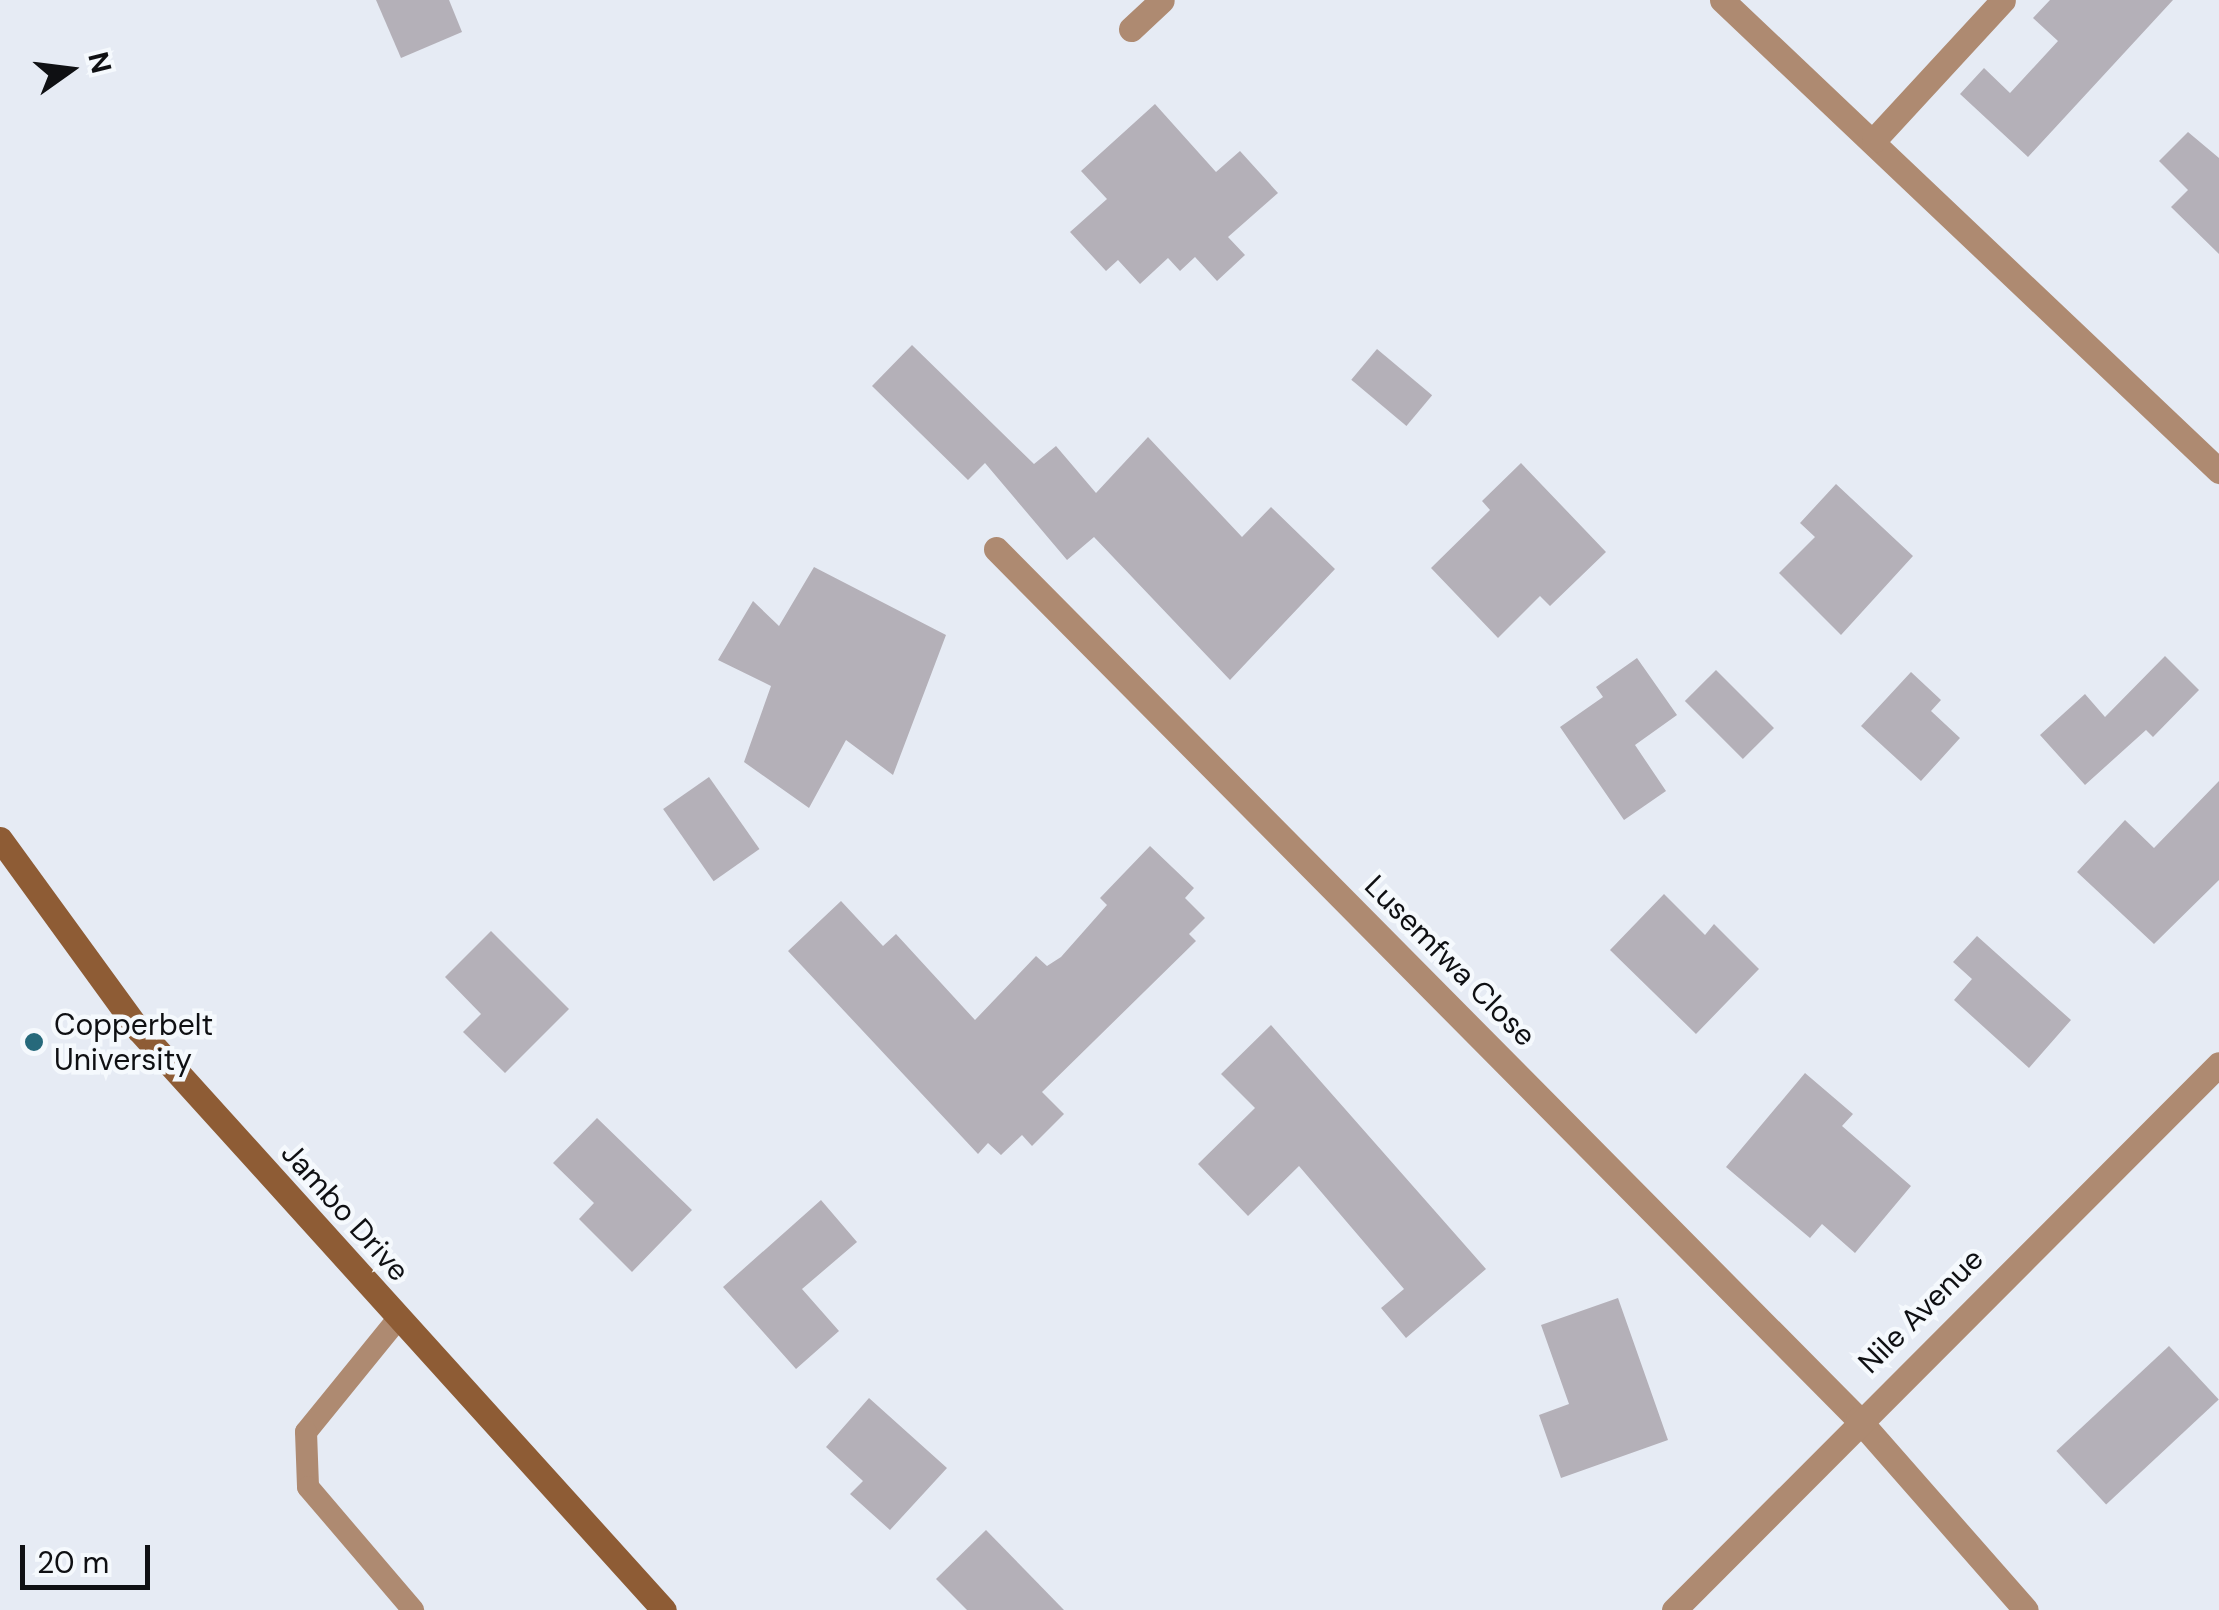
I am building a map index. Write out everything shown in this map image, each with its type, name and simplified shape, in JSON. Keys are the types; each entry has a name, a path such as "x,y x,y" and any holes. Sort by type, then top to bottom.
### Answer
{"main road":[{"name":"Jambo Drive","path":"0,839 139,1030 397,1320 664,1610"}],"street":[{"path":"1131,30 1162,0"},
{"path":"1722,0 2219,471"},
{"path":"1874,140 2003,0"},
{"name":"Lusemfwa Close","path":"996,549 1858,1419 2026,1610"},
{"name":"Nile Avenue","path":"1674,1610 1858,1419 2219,1064"}],"lane":[{"path":"397,1320 306,1432 308,1487 413,1610"}],"building":[{"path":"376,0 449,0 462,32 401,58"},
{"path":"2050,0 2173,0 2028,157 1960,94 1984,68 2010,93 2058,41 2033,18"},
{"path":"1155,104 1216,172 1240,151 1278,193 1228,237 1245,255 1217,281 1195,257 1180,271 1168,258 1140,284 1118,260 1106,271 1070,232 1107,199 1081,171"},
{"path":"2188,132 2219,158 2219,254 2171,207 2188,190 2159,161"},
{"path":"912,345 1034,464 1056,446 1096,493 1148,437 1242,537 1271,507 1335,569 1230,680 1094,537 1067,560 985,463 968,480 872,386"},
{"path":"1377,349 1432,395 1406,426 1351,380"},
{"path":"1521,463 1606,552 1550,606 1540,596 1498,638 1431,568 1490,510 1482,501"},
{"path":"1836,484 1913,556 1841,635 1779,573 1815,537 1800,523"},
{"path":"814,567 946,635 893,775 846,740 809,808 744,762 771,686 718,660 753,601 779,626"},
{"path":"2165,656 2199,690 2153,737 2146,730 2085,785 2040,735 2085,694 2105,717"},
{"path":"1637,658 1677,715 1635,745 1666,791 1624,820 1560,727 1603,697 1596,687"},
{"path":"1716,670 1774,728 1743,759 1685,701"},
{"path":"1911,672 1941,700 1931,711 1960,738 1921,781 1861,726"},
{"path":"709,777 759,849 714,881 663,809"},
{"path":"2219,781 2219,880 2154,944 2077,872 2125,820 2154,848"},
{"path":"1150,846 1194,888 1185,898 1205,918 1189,934 1196,941 1042,1092 1064,1114 1032,1146 1022,1135 1001,1155 988,1143 978,1154 788,951 841,901 883,946 896,934 975,1020 1036,956 1047,966 1061,957 1107,905 1100,898"},
{"path":"1664,894 1705,935 1714,924 1759,969 1696,1034 1610,950"},
{"path":"491,931 569,1009 505,1073 463,1032 481,1014 445,977"},
{"path":"1977,936 2071,1020 2029,1068 1954,1000 1972,979 1953,962"},
{"path":"1271,1025 1486,1269 1406,1338 1381,1308 1404,1289 1299,1166 1248,1216 1198,1164 1255,1108 1221,1074"},
{"path":"1805,1073 1853,1114 1842,1126 1911,1186 1855,1253 1822,1224 1810,1238 1726,1167"},
{"path":"597,1118 692,1210 632,1272 579,1219 594,1203 553,1163"},
{"path":"821,1200 857,1242 802,1289 839,1331 796,1369 723,1287"},
{"path":"1618,1298 1668,1440 1561,1478 1539,1415 1569,1404 1541,1325"},
{"path":"2169,1346 2219,1399 2106,1504 2056,1451"},
{"path":"869,1398 947,1468 890,1530 850,1494 863,1481 826,1447"},
{"path":"986,1530 1064,1610 967,1610 936,1579"}],"place":[{"name":"Copperbelt University","path":"34,1042"}]}
